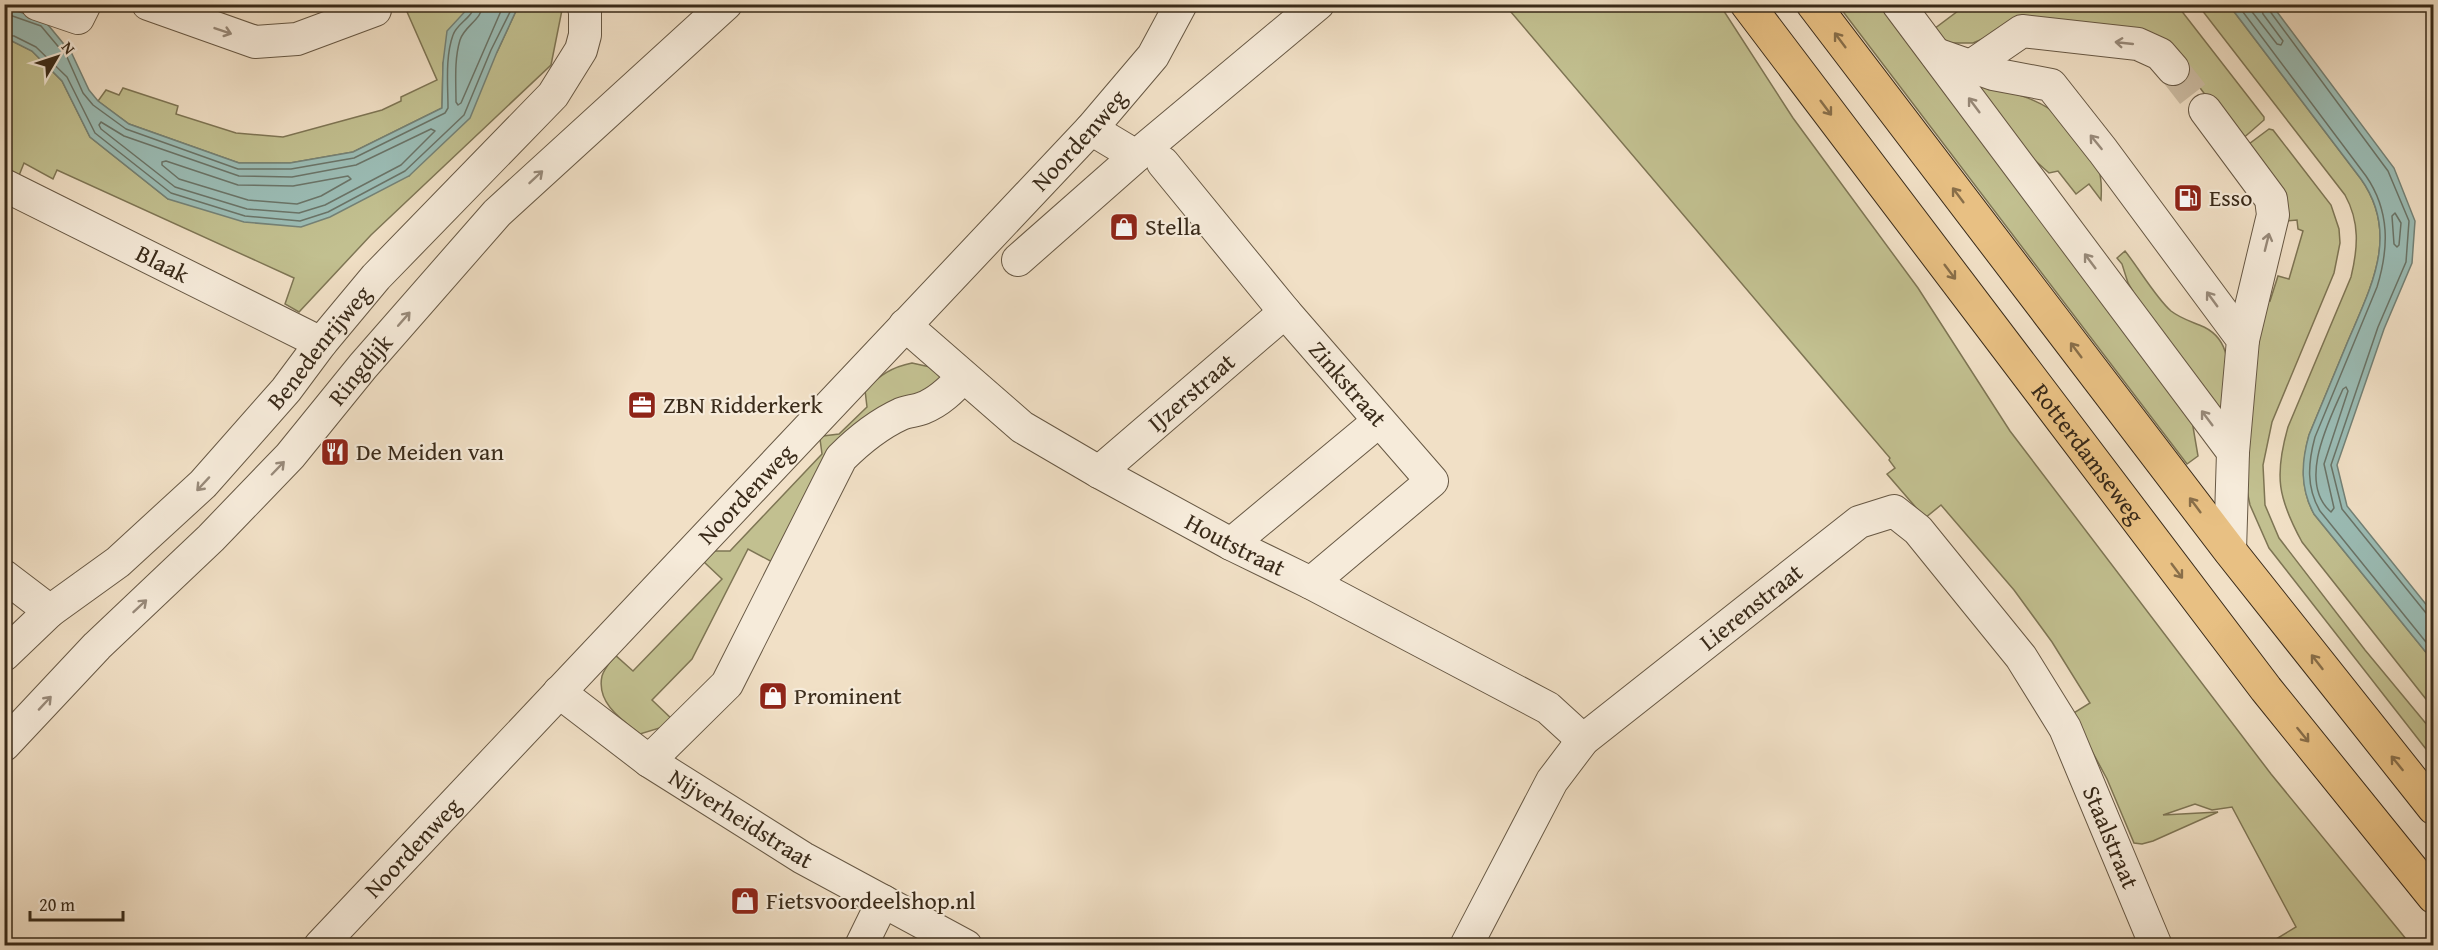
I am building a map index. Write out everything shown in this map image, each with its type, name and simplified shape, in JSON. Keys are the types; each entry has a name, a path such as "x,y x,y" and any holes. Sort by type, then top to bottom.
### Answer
{"main road":[{"name":"Rotterdamseweg","path":"1747,4 2266,689 2433,897"},
{"path":"1813,4 2230,551 2433,808"}],"street":[{"path":"37,4 78,18 85,4"},
{"path":"148,4 255,42 297,39 375,10 373,4"},
{"name":"Benedenrijweg","path":"4,655 50,611 118,562 203,484 286,390 321,343 376,277 553,94 580,50 585,35 583,4"},
{"name":"Ringdijk","path":"4,746 97,646 211,538 290,456 363,366 497,213 726,4"},
{"name":"Noordenweg","path":"320,945 1091,129 1153,56 1181,4"},
{"path":"1018,260 1149,160 1318,4"},
{"path":"1906,9 1936,54 2233,452"},
{"path":"1971,66 2022,31 2138,45 2160,54 2173,69"},
{"path":"1936,54 1993,74 2050,85 2103,151 2243,340"},
{"path":"2205,110 2271,199 2273,215 2243,340 2233,452 2230,551"},
{"name":"Zinkstraat","path":"1091,129 1149,160 1285,312 1432,482 1311,583"},
{"name":"Blaak","path":"5,187 321,343"},
{"name":"IJzerstraat","path":"1098,472 1285,312"},
{"name":"Houtstraat","path":"905,326 1023,427 1098,472 1231,544 1311,583 1548,708 1583,740"},
{"path":"649,761 727,684 841,458 874,429 902,414 924,408 948,393 963,377"},
{"path":"1231,544 1379,421"},
{"name":"Lierenstraat","path":"1467,945 1552,781 1583,740 1858,522 1894,511 1918,530 2021,657 2065,728"},
{"path":"4,576 50,611"},
{"name":"Nijverheidstraat","path":"559,692 649,761 803,858 966,945"},
{"name":"Staalstraat","path":"2065,728 2156,945"},
{"path":"861,945 883,901"}],"shaded area":[{"path":"522,4 558,5 562,10 551,65 371,235 299,312 285,304 294,278 57,170 53,179 24,163 18,178 5,172 4,41 12,41 32,51 62,81 90,137 168,199 409,176 497,52 516,11"},
{"path":"404,5 474,5 470,6 443,63 442,108 353,152 290,163 239,163 129,124 98,101 106,90 119,95 123,88 178,106 176,114 236,133 283,137 382,110 401,101 401,97 437,80"},
{"path":"1505,5 1720,5 1793,118 1918,288 2010,431 2271,774 2411,945 2279,945 2276,939 2296,927 2232,807 2212,810 2195,804 2163,815 2218,812 2153,841 2142,844 2134,843 2107,779 2072,714 2090,703 2052,642 2014,590 1941,505 1925,518 1887,474 1895,468 1890,458"},
{"path":"1838,5 1879,5 2191,415 2198,456 2187,464"},
{"path":"1966,5 2177,5 2264,117 2264,120 2240,141 2182,64 2025,21 1973,43 1947,43 1930,32"},
{"path":"2198,5 2229,5 2361,179 2373,200 2379,220 2380,240 2373,281 2309,435 2304,465 2304,485 2314,514 2433,661 2433,708 2302,542 2283,499 2280,473 2288,427 2351,277 2356,235 2350,205 2345,195"},
{"path":"1976,84 2033,100 2062,119 2098,168 2101,200 2089,184 2076,194 2058,171 2049,173 2018,145"},
{"path":"2269,129 2273,130 2331,205 2339,229 2340,243 2334,273 2272,422 2263,465 2265,505 2279,538 2365,650 2433,732 2433,758 2269,548 2250,505 2245,481 2244,457 2263,299 2270,301 2278,276 2289,279 2303,231 2298,229 2297,220 2285,221 2241,150"},
{"path":"2125,251 2171,311 2204,327 2221,342 2228,373 2225,407 2220,410 2145,312 2117,258"},
{"path":"912,363 930,367 944,377 933,390 899,405 776,564 748,549 692,659 652,700 676,723 640,734 612,710 603,694 602,676 615,655 633,671 722,579 703,561 715,551 730,551 822,454 820,439 823,436 839,434 867,407 865,390 892,369"}],"water":[{"path":"474,4 522,5 516,11 497,52 470,118 409,176 330,217 301,227 244,222 168,199 90,137 62,81 32,51 12,41 5,41 5,7 44,20 72,54 89,90 98,101 129,124 239,163 290,163 353,152 442,108 443,63 447,31"},
{"path":"2229,5 2272,5 2394,168 2415,221 2412,263 2384,329 2337,465 2347,506 2433,613 2433,661 2314,514 2304,485 2304,455 2309,435 2373,281 2380,240 2379,220 2373,200 2361,179"}],"tunnel":[{"path":"2173,69 2205,110"}],"place":[{"name":"Esso","path":"2188,198"},
{"name":"Stella","path":"1124,227"},
{"name":"ZBN Ridderkerk","path":"642,405"},
{"name":"De Meiden van","path":"335,452"},
{"name":"Prominent","path":"773,696"},
{"name":"Fietsvoordeelshop.nl","path":"745,901"}]}
